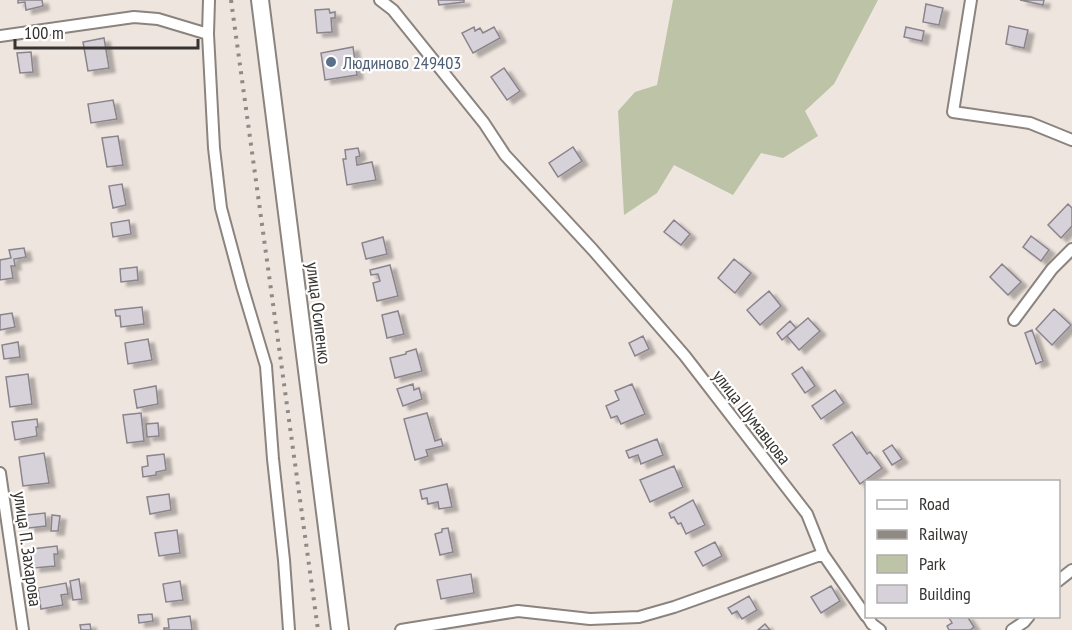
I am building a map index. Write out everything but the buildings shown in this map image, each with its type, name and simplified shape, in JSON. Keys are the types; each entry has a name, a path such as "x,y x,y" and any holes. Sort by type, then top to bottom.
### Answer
{"street":[{"path":"209,0 208,34 214,148 221,208 266,366 289,630"},
{"name":"улица Осипенко","path":"260,0 340,630"},
{"name":"улица Шумавцова","path":"380,0 393,10 435,62 484,123 505,155 593,250 685,356 807,514 823,555 865,613"},
{"path":"971,0 953,112 1030,123 1072,140"},
{"path":"0,36 134,17 158,19 208,34"},
{"path":"1014,320 1052,269 1072,249"},
{"name":"улица П. Захарова","path":"0,473 23,630"},
{"path":"401,630 518,611 590,619 639,617 823,555"},
{"path":"1060,580 1072,570"},
{"name":"улица Шумавцова","path":"868,618 880,630"},
{"path":"1012,630 1027,618"}],"green space":[{"path":"673,0 878,0 834,84 805,111 818,136 783,158 761,153 733,195 674,165 657,193 624,215 618,111 635,92 657,85"}],"railway":[{"path":"231,0 318,630"}],"place":[{"name":"Людиново 249403","path":"331,62"}]}
